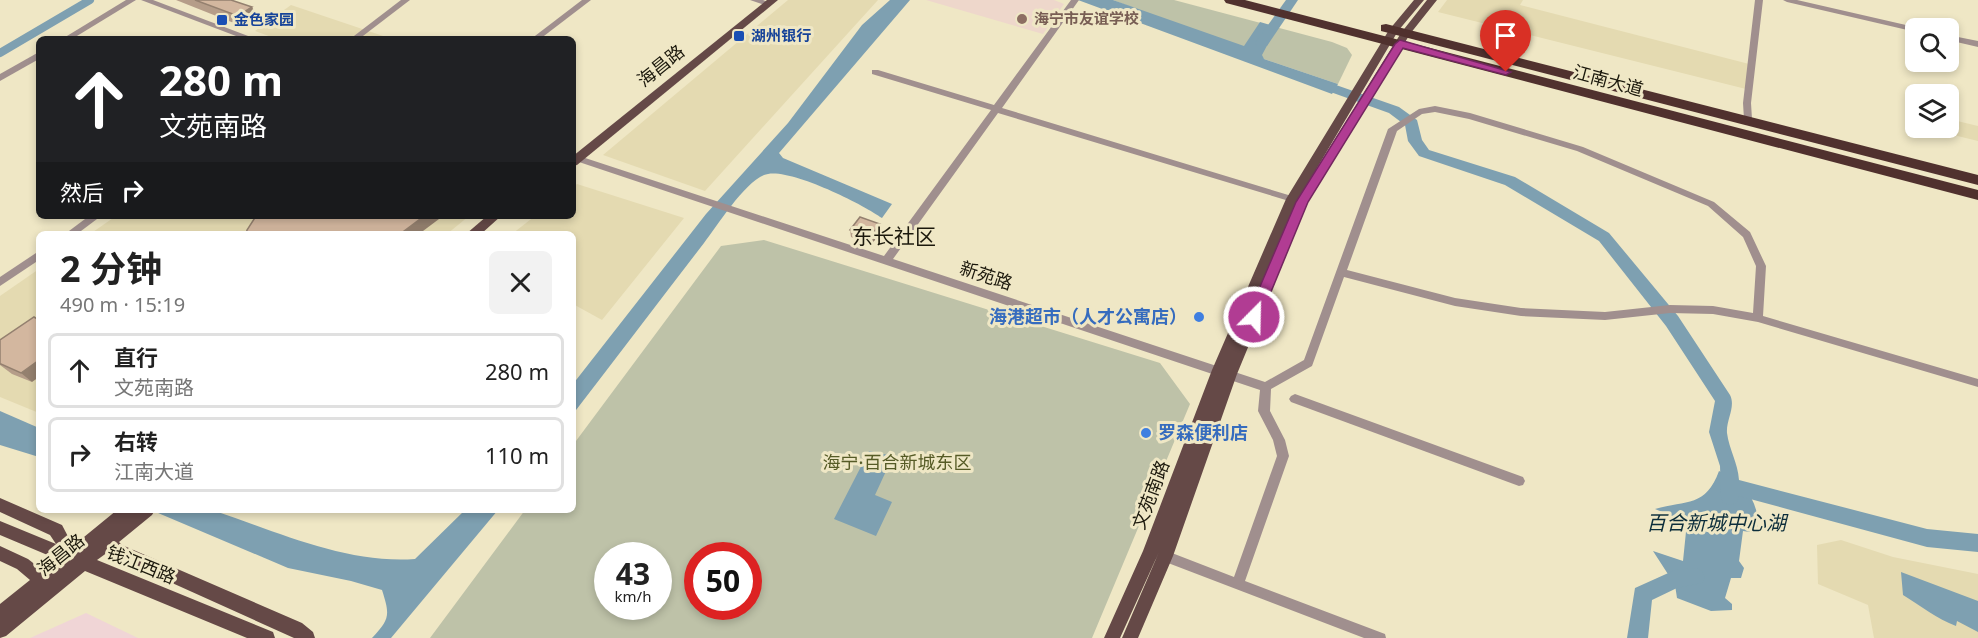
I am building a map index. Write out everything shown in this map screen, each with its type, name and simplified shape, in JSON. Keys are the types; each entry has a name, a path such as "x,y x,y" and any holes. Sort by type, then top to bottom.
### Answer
{"highway":[{"name":"江南大道","path":"1230,0 1311,15 1748,119 1978,180"},
{"name":"江南大道","path":"1275,0 1311,15"},
{"name":"江南大道","path":"1398,37 1978,195"}],"main road":[{"path":"1354,108 1419,0"},
{"path":"1398,37 1432,0"},
{"name":"海昌路","path":"576,156 763,1"},
{"name":"文苑南路","path":"1130,638 1158,553 1292,199 1354,108"},
{"name":"文苑南路","path":"1225,372 1302,202 1354,108"},
{"path":"476,231 491,219"},
{"path":"489,231 503,219"},
{"path":"0,504 56,530 76,560"},
{"name":"海昌路","path":"0,630 76,560 136,513"},
{"name":"海昌路","path":"0,614 40,581 109,541 137,513"},
{"name":"钱江西路","path":"0,528 267,638"},
{"path":"109,541 116,550 296,629 307,638"},
{"path":"0,553 21,563 36,574 40,581"},
{"name":"文苑南路","path":"1112,638 1158,553"}],"street":[{"path":"71,36 132,0"},
{"path":"146,0 244,36"},
{"path":"358,36 406,0"},
{"path":"539,36 587,0"},
{"path":"1748,119 1747,103 1759,0"},
{"path":"1788,0 1905,27"},
{"path":"887,260 998,110 1073,2"},
{"path":"1959,40 1978,44"},
{"path":"0,78 36,57"},
{"path":"875,72 1292,199"},
{"path":"1238,583 1283,456 1280,440 1264,411 1266,387 1308,363 1393,129 1418,113 1435,109 1470,116 1580,149 1711,204 1747,235 1761,266 1758,318"},
{"name":"新苑路","path":"576,159 1266,387"},
{"path":"74,231 92,219"},
{"path":"0,282 36,257"},
{"path":"1341,272 1455,302 1521,312 1605,316 1670,309 1713,310 1758,318 1978,383"},
{"path":"1295,399 1519,481"},
{"path":"1158,553 1380,638"}],"shaded area":[{"path":"788,0 878,0 705,191 603,155"},
{"name":"海宁市友谊学校","path":"926,0 1054,0 1064,4 1043,34"},
{"path":"1447,0 1523,0 1520,5 1753,65 1750,90 1438,12"},
{"path":"291,5 383,36 269,36 255,31"},
{"path":"1959,121 1978,126 1978,141 1959,136"},
{"path":"576,185 684,218 602,320 576,306 576,231 516,231 531,219 576,219"},
{"path":"112,219 465,219 451,231 94,231"},
{"path":"36,271 36,412 0,397 0,296"},
{"path":"1841,540 1893,557 1978,574 1978,638 1874,638 1868,605 1818,584 1817,545"},
{"path":"86,613 138,638 30,638"}],"green space":[{"path":"1113,0 1174,0 1332,42 1347,48 1352,55 1338,84 1264,59"},
{"name":"海宁·百合新城东区","path":"764,240 1160,363 1190,404 1092,638 430,638 523,513 576,513 576,441 721,246"}],"water":[{"path":"890,0 910,0 779,153 783,158 892,204 882,218 842,196 806,181 774,173 756,180 731,206 576,410 576,380 706,214 788,123 862,25"},
{"path":"1078,0 1113,0 1244,46 1260,22 1277,27 1262,55 1264,59 1338,84 1332,94"},
{"path":"0,411 36,427 36,456 0,445"},
{"path":"869,451 893,456 875,495 892,502 876,536 834,519"},
{"name":"百合新城中心湖","path":"1719,471 1737,482 1750,495 1757,512 1758,522 1757,533 1743,531 1739,561 1744,568 1741,578 1731,578 1725,598 1732,604 1732,610 1711,611 1677,598 1675,585 1653,551 1683,561 1687,522 1655,509 1686,503 1701,496 1714,483"},
{"path":"158,513 221,513 338,552 364,557 415,559 462,513 495,513 391,638 372,638 387,616 382,590 288,568"},
{"path":"1901,572 1978,601 1978,632 1957,621 1956,626 1949,623 1903,595"}],"building":[{"path":"195,0 231,0 252,7 238,16"},
{"path":"860,217 880,224 870,237 850,230"},
{"path":"254,219 420,219 404,231 247,230"},
{"path":"34,317 36,318 36,362 21,373 0,364 0,340"}],"waterway":[{"path":"0,53 90,0"},
{"path":"1262,43 1292,0"},
{"path":"1316,82 1394,110 1412,123 1415,141 1424,153 1510,181 1604,237 1672,321 1724,400 1718,432 1729,466 1730,497"},
{"path":"1730,486 1927,538 1978,543"},
{"path":"1637,638 1640,634 1642,595 1675,579 1695,577"}],"place":[{"name":"海宁市友谊学校","path":"1022,19"},
{"name":"金色家园","path":"222,20"},
{"name":"湖州银行","path":"739,36"},
{"name":"海港超市（人才公寓店）","path":"1199,317"},
{"name":"罗森便利店","path":"1146,433"}],"district":[{"name":"东长社区","path":"894,237"}],"route":[{"path":"1254,317 1302,202 1400,44 1506,72"}]}
